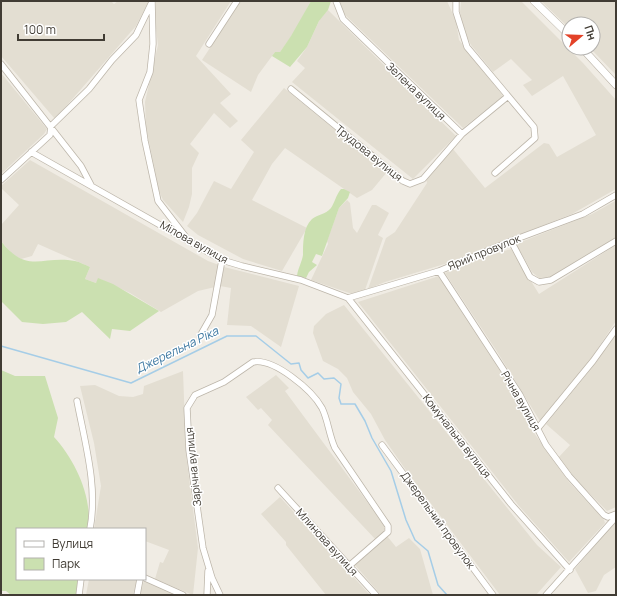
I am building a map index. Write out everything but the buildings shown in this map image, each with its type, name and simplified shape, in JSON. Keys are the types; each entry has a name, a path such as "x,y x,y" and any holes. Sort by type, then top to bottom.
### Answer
{"street":[{"path":"209,44 237,1"},
{"name":"Зелена вулиця","path":"336,1 343,18 462,134"},
{"path":"456,1 456,12 467,47 507,97 534,127 536,132 535,138 495,173"},
{"path":"534,1 561,27"},
{"path":"1,180 50,135 51,126 89,89 136,35 152,2"},
{"path":"152,2 153,44 151,65 139,100 145,140 158,201 186,238"},
{"path":"589,56 616,85"},
{"path":"1,64 51,126 80,166 91,186"},
{"name":"Трудова вулиця","path":"291,88 403,181 410,184 423,179 462,134"},
{"path":"462,134 507,97"},
{"name":"Мілова вулиця","path":"31,152 186,238 222,260 301,280 348,298"},
{"name":"Ярий провулок","path":"348,298 439,271 510,241 583,214 616,195"},
{"path":"510,241 530,277 539,282 552,280 616,241"},
{"path":"200,336 214,306 222,260"},
{"name":"Річна вулиця","path":"439,271 520,395 546,445 568,476 604,515 608,517 616,515"},
{"name":"Комунальна вулиця","path":"348,298 510,504 570,570"},
{"path":"538,428 593,361 616,329"},
{"name":"Зарічна вулиця","path":"220,595 208,566 203,548 189,450 187,408 195,395 224,382 253,362 259,361 268,363 280,369 309,392 322,408 330,438 388,526 388,532 349,566"},
{"path":"77,401 89,467 92,499 90,528"},
{"name":"Джерельний провулок","path":"382,445 493,595"},
{"name":"Млинова вулиця","path":"278,488 376,595"},
{"path":"546,595 570,570 616,515"},
{"path":"207,595 208,566"},
{"path":"146,578 183,595"},
{"path":"79,595 81,580"},
{"path":"137,595 140,580"}],"shaded area":[{"path":"1,1 111,1 114,4 118,1 149,1 136,26 55,119 1,56"},
{"path":"156,1 231,1 196,56 231,94 220,103 238,121 230,128 214,113 190,144 199,153 192,168 192,194 183,222 163,200 159,191 146,127 145,102 158,45 155,20"},
{"path":"241,1 311,1 295,31 280,52 275,52 258,75 251,92 202,60"},
{"path":"340,1 447,1 456,21 459,40 503,96 463,128 343,13"},
{"path":"461,1 521,1 561,41 561,56 576,56 616,100 616,189 572,214 448,263 385,282 368,289 386,238 395,232 427,183 426,179 453,149 485,188 544,143 549,144 557,157 596,135 563,76 532,96 523,85 532,80 511,59 493,72 471,45 464,31 460,12"},
{"path":"541,1 616,1 616,75 598,56 601,56 601,16 561,16 561,20"},
{"path":"328,10 456,136 413,179 292,82 305,68 297,61 307,47 320,19"},
{"path":"1,73 47,129 44,134 1,174"},
{"path":"284,88 387,172 372,190 357,198 285,148 272,164 252,200 307,228 282,271 243,259 198,235 187,226 197,213 214,181 231,189 254,152 241,140"},
{"path":"30,160 208,261 219,265 215,287 198,291 161,312 130,293 100,279 96,283 85,279 90,267 38,244 32,256 21,259 14,256 1,241 1,225 19,205 1,188 1,186"},
{"path":"347,200 350,203 353,228 357,233 372,205 376,205 389,213 378,235 383,238 365,290 352,294 311,280 328,244 327,241 339,208"},
{"path":"615,201 616,238 551,277 539,278 532,272 516,244 592,214"},
{"path":"616,245 616,321 590,360 540,421 496,350 445,273 475,260 511,249 539,294"},
{"path":"224,267 299,286 281,347 251,326 227,325 231,288 220,286"},
{"path":"439,276 502,372 534,428 532,430 569,482 604,520 605,523 569,562 519,506 358,302"},
{"path":"344,305 537,545 561,567 536,595 500,595 410,476 385,440 371,414 353,392 347,378 338,369 323,361 313,333 314,326 326,314"},
{"path":"616,334 616,507 607,511 580,484 558,458 571,444 570,445 546,424 586,375"},
{"path":"183,371 186,454 198,548 193,595 155,579 160,562 163,563 169,550 146,541 146,528 94,528 101,486 94,443 80,386 95,385 119,396 133,397 143,394 144,386"},
{"path":"276,375 289,388 285,391 385,526 384,533 376,540 268,425 272,420 261,408 258,410 246,397"},
{"path":"280,497 370,595 326,595 286,545 286,542 261,514"},
{"path":"616,520 616,567 604,575 596,591 588,593 575,569"},
{"path":"387,536 396,547 409,538 420,549 433,595 381,595 355,565"},
{"path":"89,580 137,580 133,595 86,595"},
{"path":"144,580 178,595 140,595"}],"green space":[{"path":"311,1 331,1 328,10 319,21 307,47 290,67 272,56 275,52 280,52"},
{"path":"341,189 350,192 348,198 339,208 322,256 316,254 312,262 317,265 309,272 306,278 297,276 303,255 304,236 309,222 331,208"},
{"path":"1,241 19,258 27,261 75,261 90,267 85,279 96,283 98,278 113,284 159,311 130,331 112,329 110,339 82,312 66,322 43,324 22,322 1,301"},
{"path":"1,370 15,376 45,376 58,418 54,437 69,457 81,480 88,504 89,517 88,528 16,528 16,580 79,580 76,595 11,595 6,591 1,591"}],"waterway":[{"name":"Джерельна Ріка","path":"1,346 131,383 227,336 256,336 291,364 299,363 301,370 308,378 318,373 324,379 334,378 341,384 339,398 341,404 355,404 365,421 372,438 391,471 406,520 415,540 428,551 438,585 447,595 464,595"}]}
